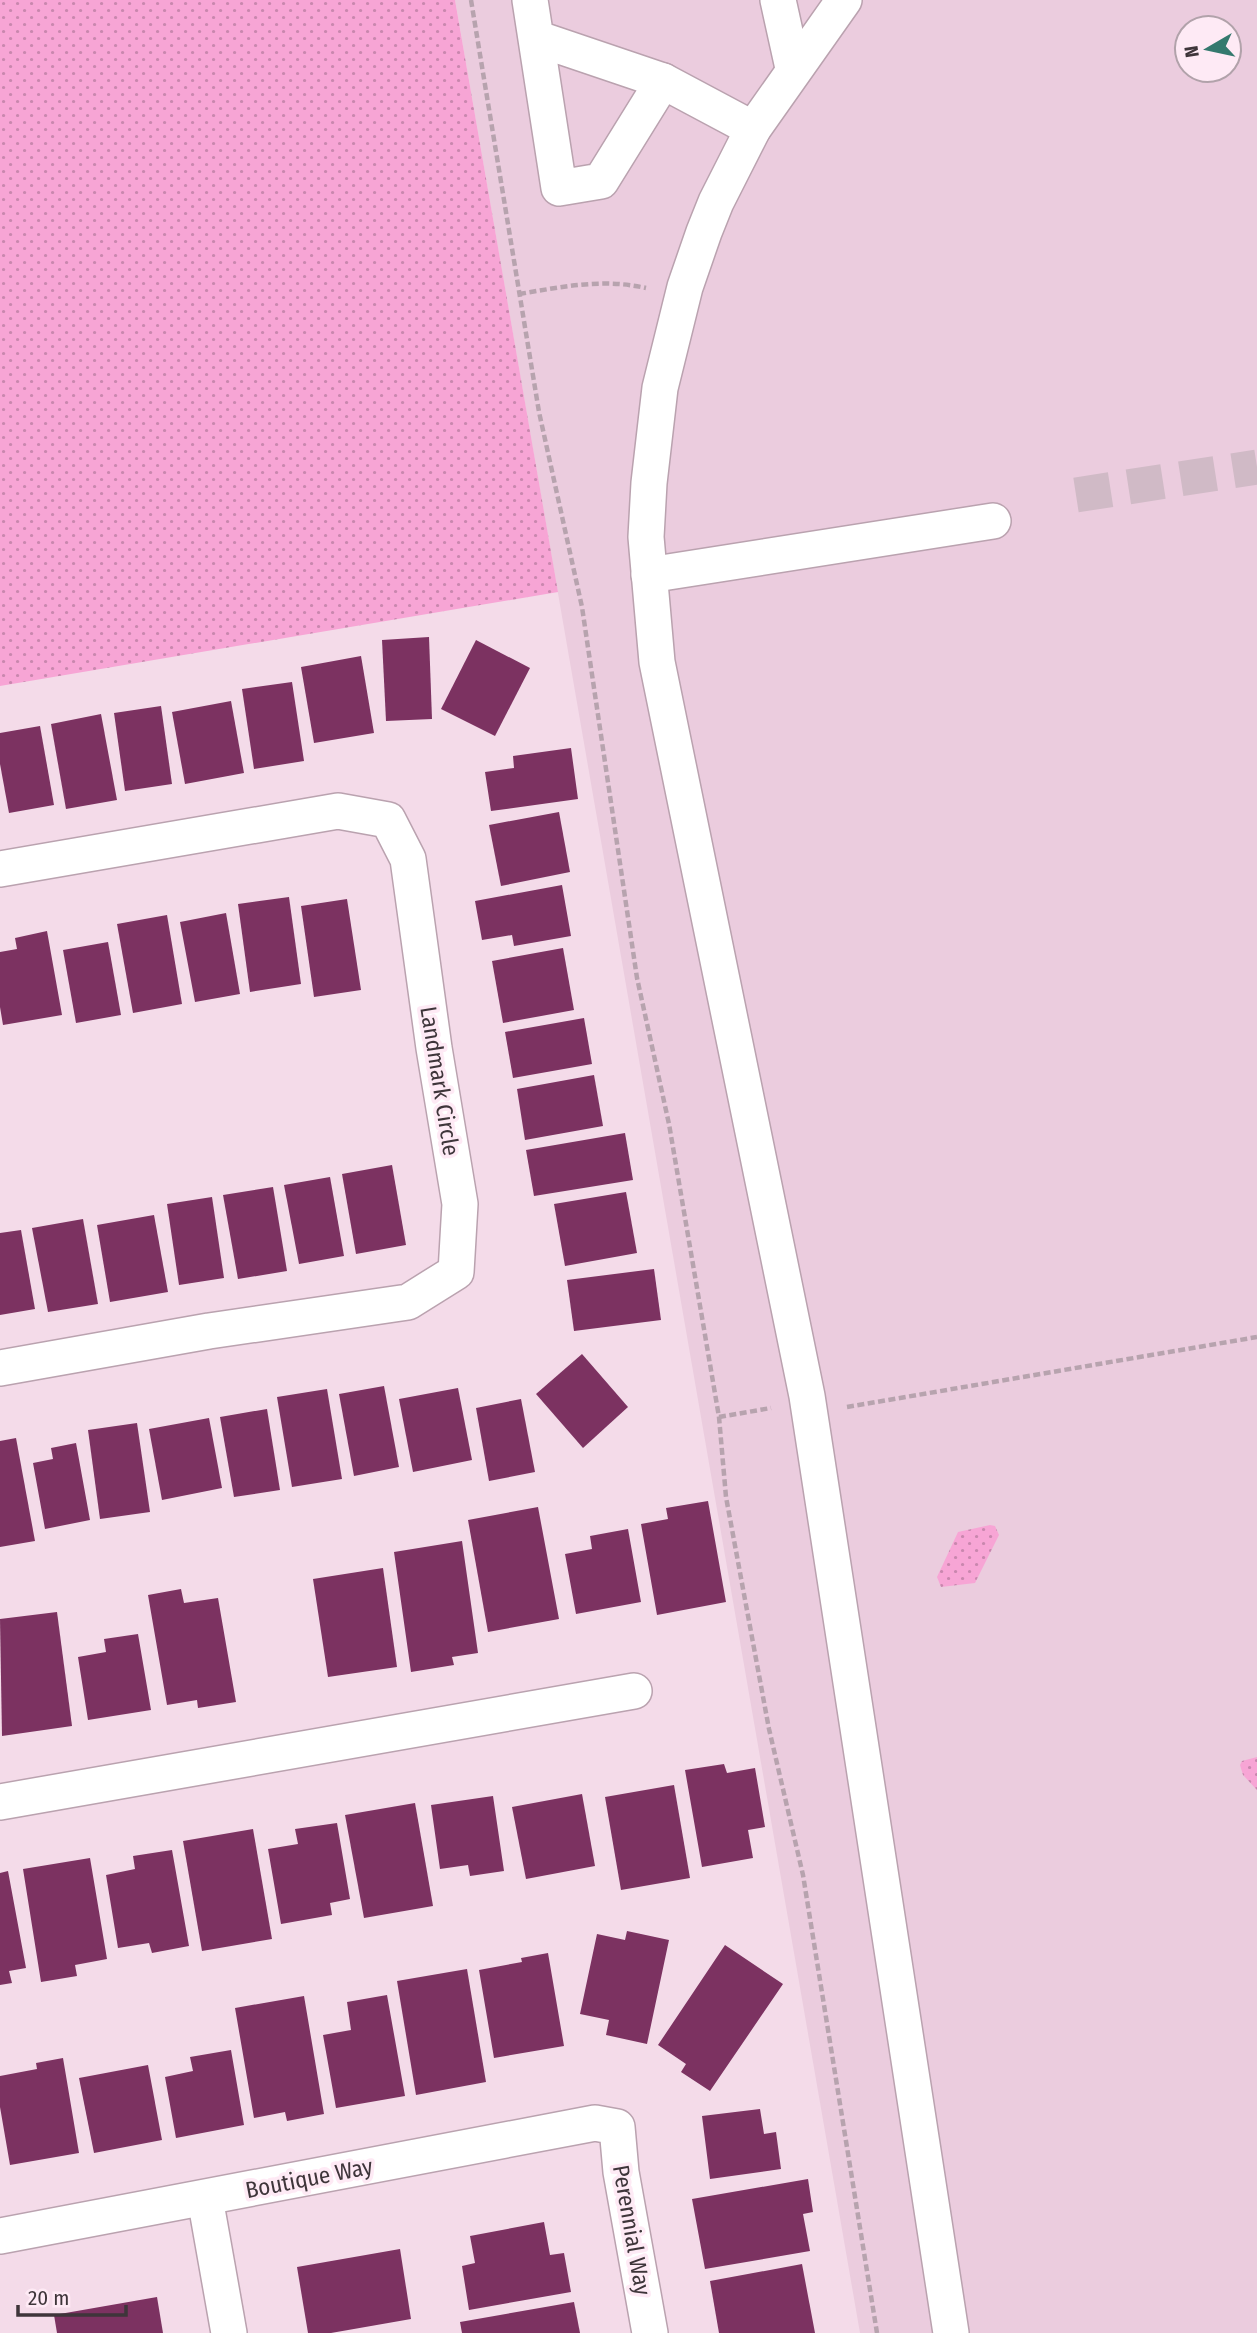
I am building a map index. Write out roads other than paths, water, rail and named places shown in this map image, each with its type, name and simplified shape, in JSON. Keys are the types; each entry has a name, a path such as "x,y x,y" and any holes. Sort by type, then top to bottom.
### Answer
{"street":[{"path":"530,0 559,188 601,181 663,82"},
{"path":"778,0 793,68"},
{"path":"844,0 793,68 754,128 716,202 685,287 671,339 656,415 646,537 657,662 803,1374 842,1610 951,2333"},
{"path":"536,38 663,82 754,128"},
{"path":"649,575 993,521"},
{"name":"Landmark Circle","path":"0,869 338,811 388,820 408,859 434,1048 460,1204 456,1272 408,1302 209,1331 0,1368"},
{"path":"0,1802 634,1691"},
{"name":"Boutique Way","path":"0,2236 595,2123 617,2127"},
{"name":"Perennial Way","path":"617,2127 621,2172 650,2333"},
{"path":"205,2198 229,2333"}],"tunnel":[{"path":"1076,495 1257,467"}]}
